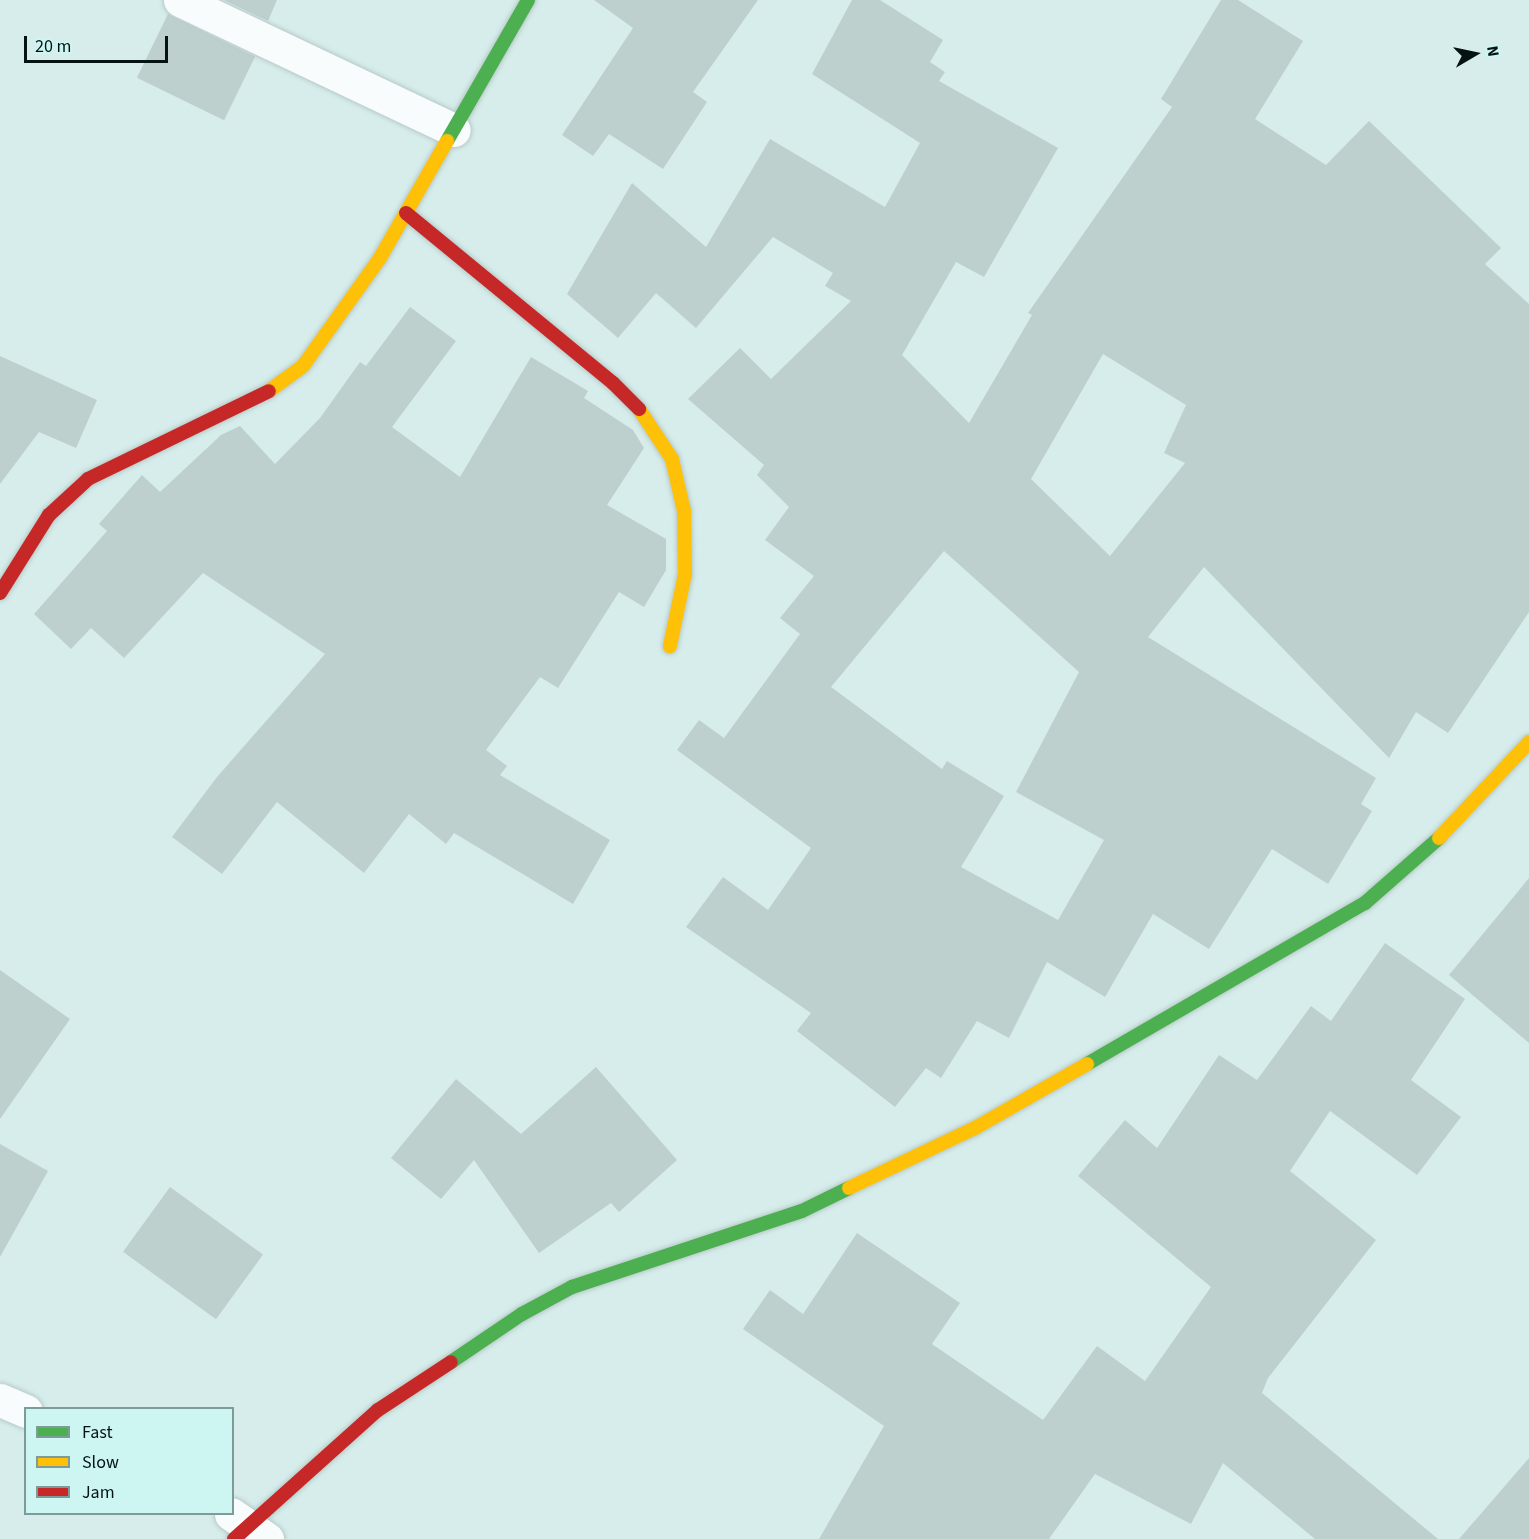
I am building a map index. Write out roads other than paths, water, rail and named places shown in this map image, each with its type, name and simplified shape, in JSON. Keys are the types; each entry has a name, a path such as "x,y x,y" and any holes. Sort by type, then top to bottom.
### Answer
{"street":[{"path":"180,0 454,130"},
{"path":"0,593 50,515 88,479 269,391 303,366 380,258 528,0"},
{"path":"406,213 613,383 651,421 672,459 684,511 685,574 670,646"},
{"path":"245,1529 378,1410 522,1314 572,1287 802,1211 975,1128 1365,903 1448,831 1529,742"},
{"path":"0,1400 24,1410"}]}
